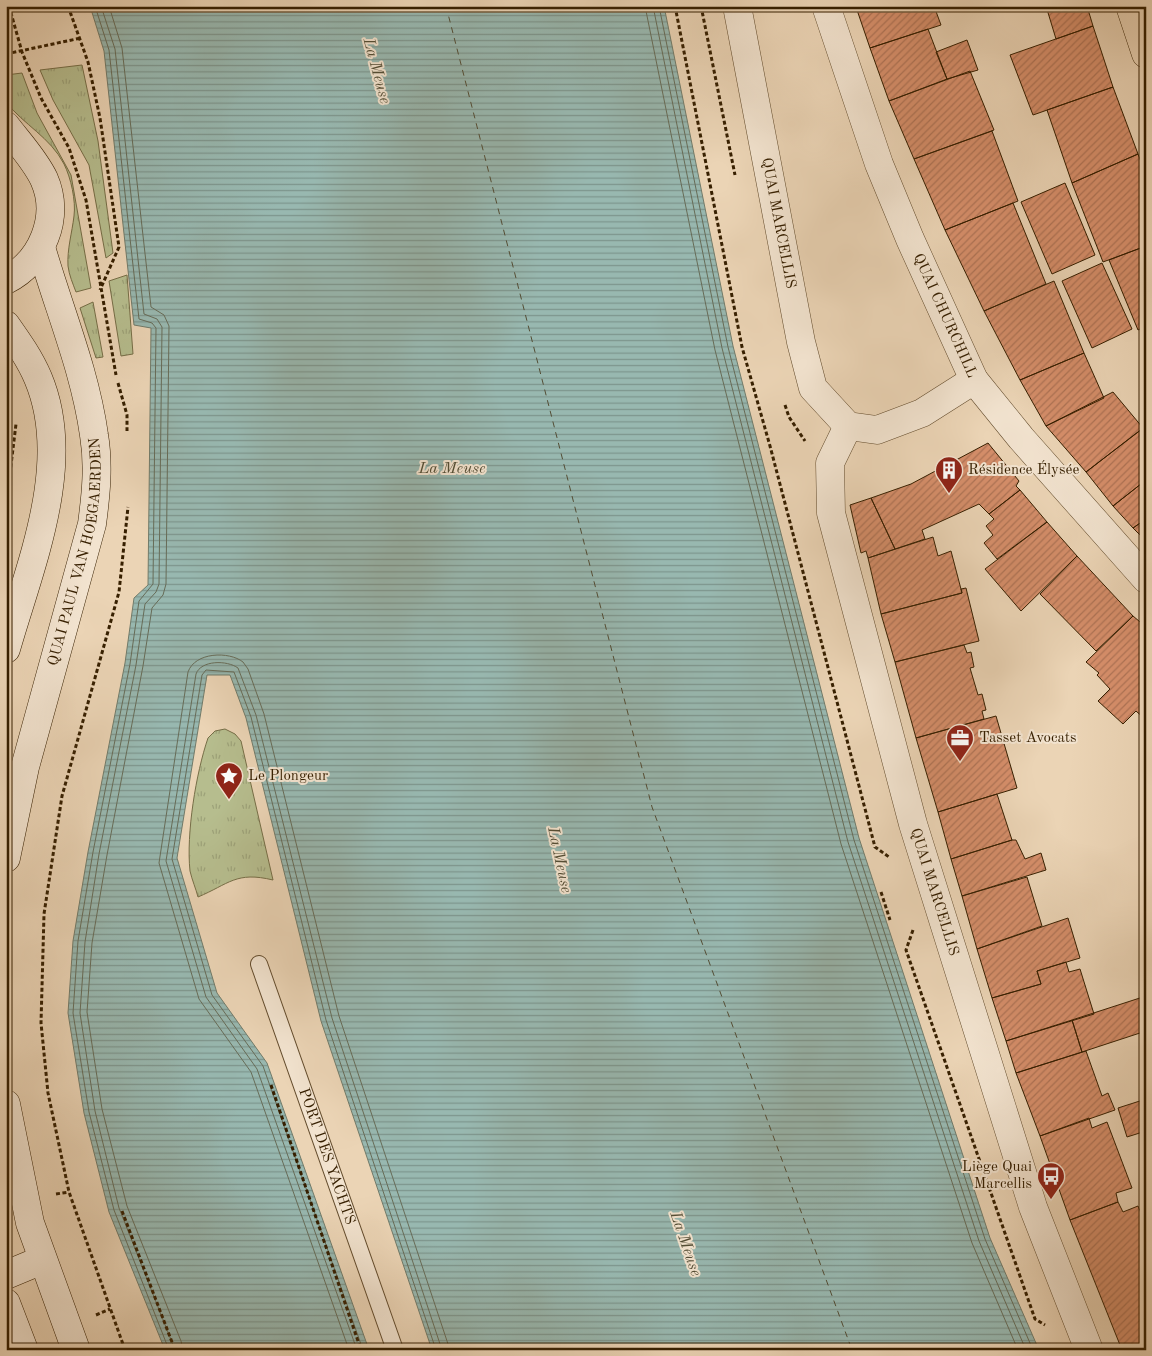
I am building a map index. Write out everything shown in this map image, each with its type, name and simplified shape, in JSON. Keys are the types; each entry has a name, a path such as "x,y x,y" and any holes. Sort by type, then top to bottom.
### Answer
{"main road":[{"path":"1130,6 1146,54"}],"street":[{"name":"QUAI MARCELLIS","path":"737,6 801,342 813,388 848,426 830,463 831,513 913,824 1033,1206 1090,1350"},
{"name":"QUAI CHURCHILL","path":"826,6 880,164 910,240 974,380 1021,438 1146,579"},
{"path":"6,126 30,157 45,181 49,195 49,223 41,247 25,268 6,280"},
{"path":"6,140 30,157"},
{"name":"QUAI PAUL VAN HOEGAERDEN","path":"6,858 25,767 92,524 97,484 95,437 83,377 41,247"},
{"path":"6,325 38,378 49,417 52,441 52,470 44,515 6,649"},
{"path":"848,426 877,430 922,413 974,380"},
{"path":"6,1104 24,1201 42,1260 76,1350"},
{"path":"6,1276 42,1260"},
{"path":"6,1303 24,1350"}],"lane":[{"name":"PORT DES YACHTS","path":"259,964 395,1350"}],"path":[{"path":"68,6 81,38 100,118 119,247 100,291"},
{"path":"6,54 81,38"},
{"path":"6,506 16,423"},
{"path":"104,649 62,796 44,914 42,1023 48,1093 69,1192 125,1350"},
{"path":"881,892 890,920"},
{"path":"271,1085 361,1350"},
{"path":"122,1211 174,1350"}],"green space":[{"path":"82,65 98,141 113,253 106,258 89,165 53,100 40,70"},
{"path":"22,73 37,113 71,175 91,288 76,292 71,279 68,253 74,216 74,197 67,170 52,146 6,102 6,75"},
{"path":"127,275 133,354 121,356 109,281"},
{"path":"93,302 103,357 96,358 80,308"},
{"path":"225,729 235,734 241,741 273,880 250,877 241,878 198,897 190,871 189,856 193,804 208,738 215,731"}],"water":[{"name":"La Meuse","path":"90,6 664,6 733,346 859,838 990,1238 1039,1350 432,1350 321,1021 246,718 230,675 207,675 177,858 217,993 267,1063 369,1350 165,1350 109,1212 84,1113 68,1013 73,941 88,852 125,663 134,598 148,585 151,328 134,325 104,51"}],"building":[{"path":"934,6 941,25 870,48 856,7"},
{"path":"1046,6 1087,6 1093,26 1056,39"},
{"path":"1093,26 1113,87 1033,115 1010,55"},
{"path":"928,29 947,79 889,101 870,48"},
{"path":"967,40 978,70 947,79 936,52"},
{"path":"970,71 994,130 914,159 889,101"},
{"path":"1113,87 1138,154 1072,183 1047,110"},
{"path":"992,131 1018,201 945,230 914,159"},
{"path":"1138,154 1146,175 1146,246 1103,262 1072,183"},
{"path":"1065,183 1095,255 1052,274 1021,202"},
{"path":"1013,203 1046,284 984,311 945,230"},
{"path":"1146,246 1146,326 1138,330 1109,260"},
{"path":"1102,263 1132,329 1092,348 1062,281"},
{"path":"1054,281 1084,353 1020,380 984,311"},
{"path":"1084,353 1104,398 1046,426 1020,380"},
{"path":"1113,392 1143,428 1086,472 1046,426"},
{"path":"1146,426 1146,451 1143,453 1146,456 1146,480 1113,506 1086,472"},
{"name":"Résidence Élysée","path":"988,443 1019,481 1016,486 1020,490 989,514 979,504 922,530 925,539 895,549 871,498 911,484"},
{"path":"1146,480 1146,519 1133,528 1113,506"},
{"path":"1020,490 1047,522 997,559 984,543 993,535 986,526 994,519 989,514"},
{"path":"871,498 895,549 868,558 866,551 861,553 850,505"},
{"path":"1146,519 1146,541 1133,528"},
{"path":"1047,522 1077,556 1021,611 985,569"},
{"path":"933,537 938,556 951,551 962,593 881,614 868,558"},
{"path":"1077,556 1133,616 1096,651 1040,594"},
{"path":"966,588 979,641 895,662 881,614 962,593 961,589"},
{"path":"1133,616 1146,627 1146,720 1136,711 1123,724 1098,701 1110,689 1097,675 1099,673 1086,662"},
{"path":"964,645 967,653 971,652 974,667 970,668 978,695 982,694 986,710 982,711 984,719 916,738 895,662"},
{"path":"996,716 1017,788 938,812 916,738"},
{"path":"997,794 1012,840 951,859 938,812"},
{"path":"1016,840 1025,859 1041,853 1046,870 962,896 951,859"},
{"path":"1027,877 1042,926 977,949 962,896"},
{"path":"1068,918 1080,958 1037,971 1041,984 992,998 977,949"},
{"path":"1066,962 1069,972 1080,969 1094,1014 1006,1041 992,998 1041,984 1037,971"},
{"path":"1146,996 1146,1031 1082,1052 1072,1020"},
{"path":"1072,1020 1082,1052 1016,1073 1006,1041"},
{"path":"1086,1051 1102,1096 1108,1093 1115,1110 1040,1136 1016,1073"},
{"path":"1146,1099 1146,1131 1127,1137 1118,1108"},
{"path":"1089,1118 1092,1128 1107,1122 1132,1188 1116,1193 1118,1202 1070,1220 1040,1136"},
{"path":"1118,1202 1123,1212 1138,1206 1146,1225 1146,1350 1122,1350 1070,1220"}],"ferry route":[{"path":"446,6 652,807 852,1350"}],"place":[{"name":"Résidence Élysée","path":"949,494"},
{"name":"Tasset Avocats","path":"960,762"},
{"name":"Le Plongeur","path":"229,800"},
{"name":"Liège Quai Marcellis","path":"1051,1200"}]}
